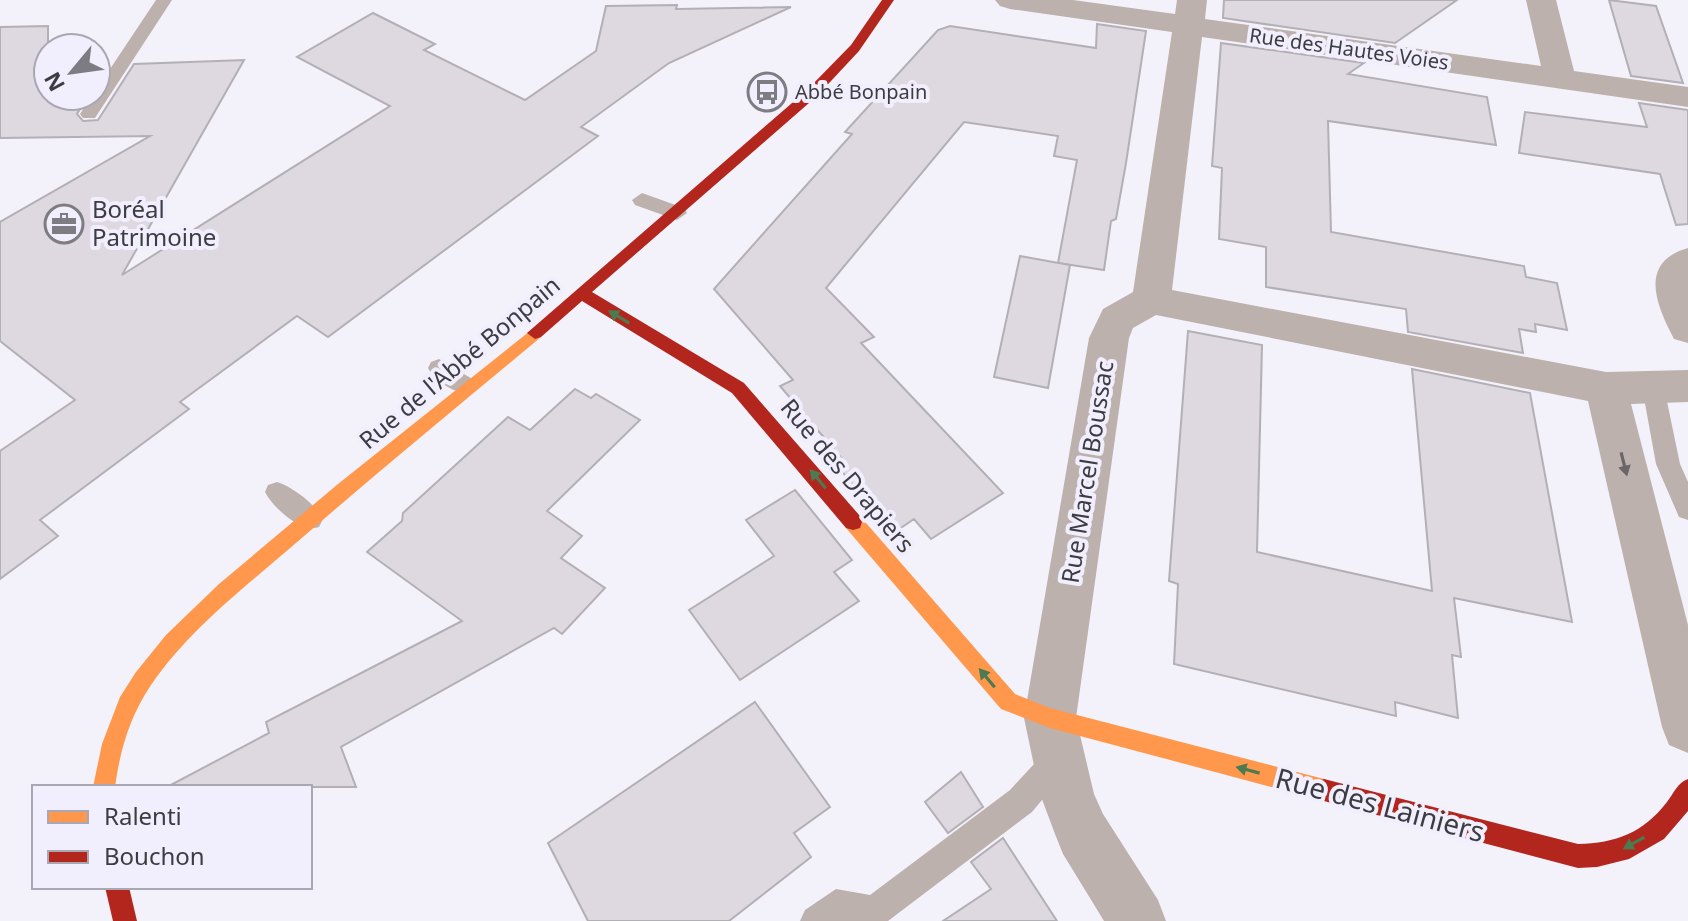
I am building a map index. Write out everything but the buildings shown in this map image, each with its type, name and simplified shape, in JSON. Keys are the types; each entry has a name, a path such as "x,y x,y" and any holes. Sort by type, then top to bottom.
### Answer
{"street":[{"name":"Rue de l'Abbé Bonpain","path":"104,785 117,726 133,690 154,661 231,586 466,386 677,213 838,65 873,25 888,0"},
{"name":"Rue des Hautes Voies","path":"1010,0 1190,13 1560,79 1688,97"},
{"path":"1541,0 1560,79"},
{"path":"1190,13 1151,300 1606,388 1670,387"},
{"path":"1688,261 1677,269 1671,285 1676,305 1688,328"},
{"name":"Rue des Drapiers","path":"581,293 738,388 1008,702 1054,739"},
{"name":"Rue Marcel Boussac","path":"1137,921 1083,834 1067,794 1054,739 1109,338 1117,319 1151,300"},
{"path":"1606,388 1688,727"},
{"name":"Rue des Lainiers","path":"1054,739 1578,856 1612,855 1637,843 1661,826 1682,802 1688,790"},
{"path":"117,889 125,921"}],"lane":[{"path":"89,114 164,0"},
{"path":"642,200 677,213"},
{"path":"439,368 466,386"},
{"path":"1670,387 1668,464 1688,509"},
{"path":"277,492 310,519"},
{"path":"816,921 836,905 874,912 1021,801 1054,739"}],"traffic: slow":[{"path":"104,785 112,744 128,705 143,679 173,641 208,607 376,463 535,333"},
{"path":"853,522 1008,702 1050,718 1324,790"}],"traffic: jam":[{"path":"535,333 812,93 855,48 888,0"},
{"path":"581,293 738,388 853,522"},
{"path":"1324,790 1578,856 1614,852 1643,840 1668,819 1688,790"},
{"path":"117,889 125,921"}],"place":[{"name":"Abbé Bonpain","path":"767,92"},
{"name":"Boréal Patrimoine","path":"64,224"}]}
